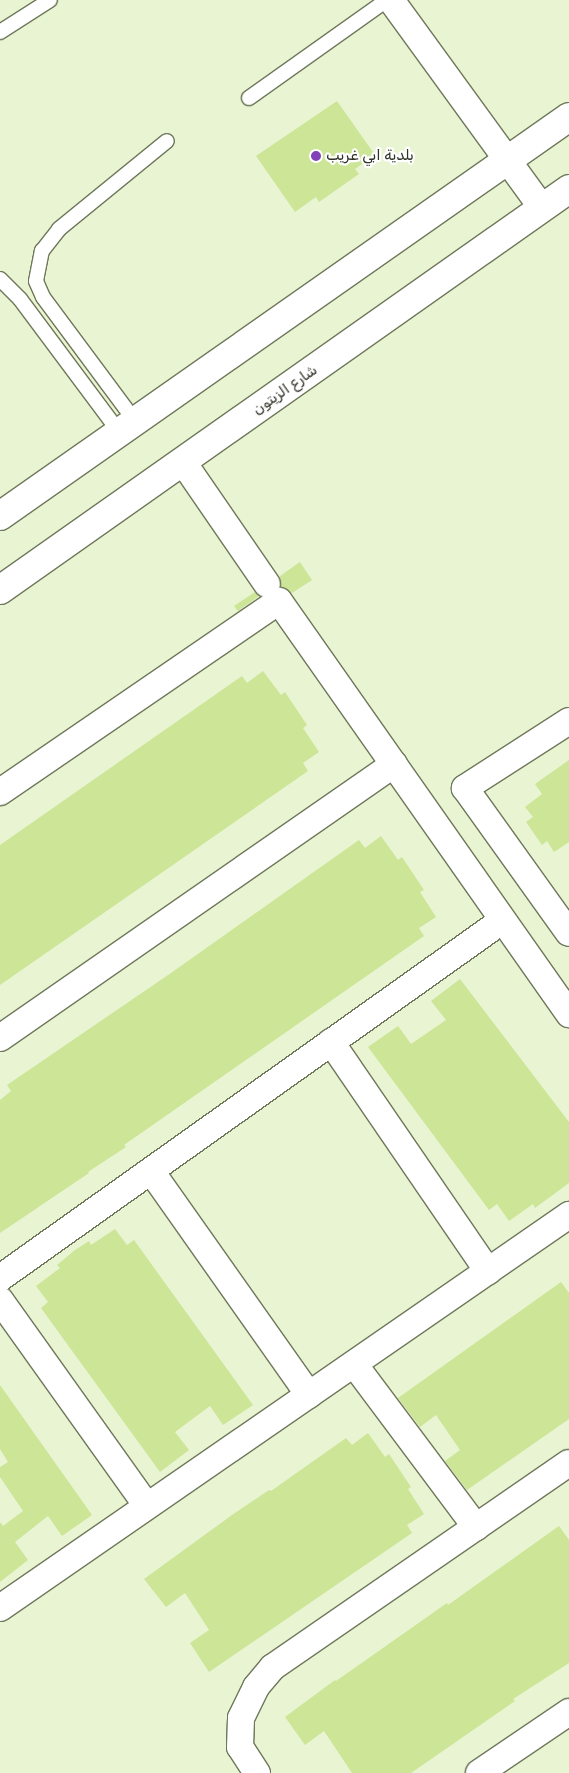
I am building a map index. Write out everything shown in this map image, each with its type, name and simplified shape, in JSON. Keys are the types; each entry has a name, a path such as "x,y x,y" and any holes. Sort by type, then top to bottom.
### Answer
{"main road":[{"path":"0,516 569,117"},
{"name":"شارع الزيتون","path":"0,590 569,189"}],"street":[{"path":"391,0 506,161 542,208"},
{"path":"183,462 267,584"},
{"path":"0,792 279,602 569,1014"},
{"path":"569,721 466,788 569,933"},
{"path":"0,1038 394,764"},
{"path":"0,1278 503,920"},
{"path":"331,1042 488,1271"},
{"path":"151,1170 309,1395"},
{"path":"0,1608 569,1215"},
{"path":"0,1300 147,1506"},
{"path":"354,1364 476,1528"},
{"path":"257,1773 240,1747 241,1718 256,1687 273,1667 569,1463"},
{"path":"479,1773 569,1712"}],"lane":[{"path":"0,32 50,0"},
{"path":"250,98 387,0"},
{"path":"127,427 42,297 36,281 42,251 59,229 167,141"},
{"path":"0,279 20,300 127,427"}],"building":[{"name":"بلدية ابي غريب","path":"337,101 375,155 355,169 359,174 319,202 316,197 295,212 256,156"},
{"path":"300,562 312,580 292,593 281,587 280,576"},
{"path":"255,592 259,596 238,611 234,606"},
{"path":"263,671 281,695 285,692 307,725 303,728 319,752 303,763 308,771 0,985 0,845 242,676 247,683"},
{"path":"569,760 569,842 554,852 547,841 542,845 526,822 533,817 525,807 542,794 535,784"},
{"path":"381,836 398,860 402,857 424,890 420,892 436,917 419,928 424,936 124,1145 126,1147 89,1173 0,1233 0,1100 11,1091 7,1085 171,973 359,840 365,848"},
{"path":"460,979 569,1122 569,1183 535,1208 533,1204 509,1221 497,1204 489,1210 368,1047 398,1026 411,1044 446,1020 431,1001"},
{"path":"115,1229 127,1245 134,1240 253,1405 223,1425 210,1406 175,1432 189,1450 160,1472 41,1308 48,1302 36,1286 60,1268 57,1265 75,1250 89,1241 91,1245"},
{"path":"561,1282 569,1293 569,1419 467,1490 445,1461 460,1450 436,1415 420,1427 398,1398"},
{"path":"0,1385 92,1515 62,1536 48,1516 15,1542 28,1560 0,1582 0,1522 3,1526 23,1511 0,1477 0,1467 8,1462 0,1449"},
{"path":"368,1433 385,1457 389,1454 411,1487 408,1489 424,1514 407,1525 412,1533 209,1672 190,1643 209,1630 185,1593 166,1607 144,1579 232,1515 269,1490 271,1491 346,1438 352,1445"},
{"path":"559,1526 569,1540 569,1663 513,1699 515,1701 411,1773 352,1773 324,1731 305,1745 285,1717 335,1680 447,1603 448,1605"}],"place":[{"name":"بلدية ابي غريب","path":"316,156"}]}
